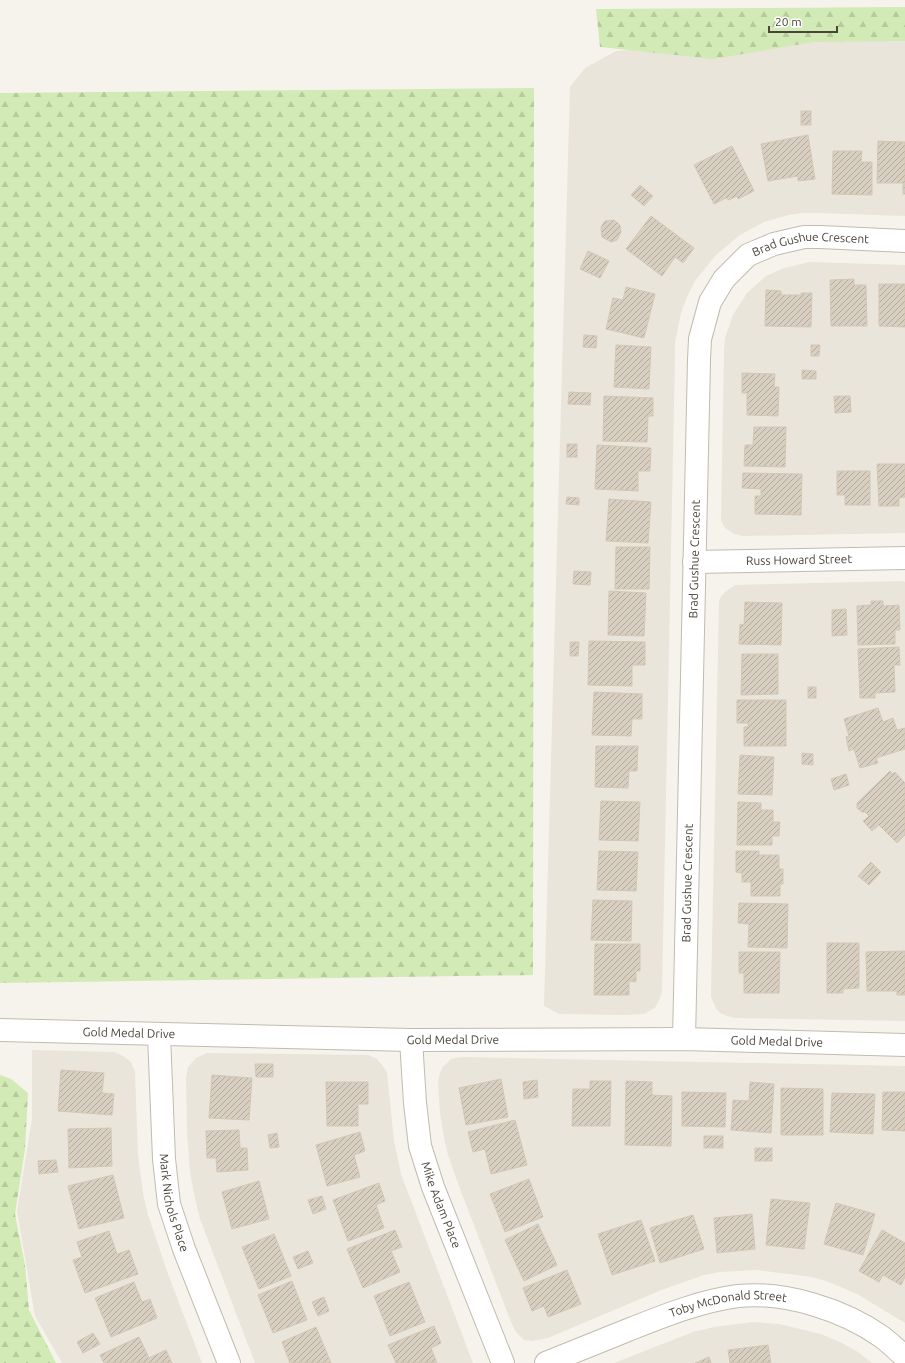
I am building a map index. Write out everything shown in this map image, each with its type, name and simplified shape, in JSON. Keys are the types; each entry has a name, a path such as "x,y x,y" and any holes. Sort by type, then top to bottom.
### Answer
{"street":[{"name":"Brad Gushue Crescent","path":"684,1039 700,339 710,302 724,279 748,256 774,244 794,239 820,237 905,240"},
{"name":"Russ Howard Street","path":"694,562 905,558"},
{"name":"Gold Medal Drive","path":"0,1030 411,1040 684,1039 905,1045"},
{"name":"Mark Nichols Place","path":"159,1034 164,1159 169,1204 184,1249 229,1363"},
{"name":"Mike Adam Place","path":"411,1040 415,1103 420,1146 433,1188 503,1363"},
{"name":"Toby McDonald Street","path":"546,1363 657,1318 704,1303 739,1296 768,1296 802,1301 832,1310 860,1323 882,1337 905,1357"}],"shaded area":[{"path":"905,36 905,216 803,213 764,222 740,235 716,255 695,281 681,313 675,343 662,992 655,1008 644,1014 559,1014 544,1006 570,87 585,68 616,51 725,42"},
{"path":"810,262 905,265 905,533 743,536 734,534 725,528 721,520 724,351 725,338 729,326 733,315 747,293 766,276 784,268"},
{"path":"905,582 905,1021 734,1018 727,1016 720,1013 711,997 720,598 725,592 735,585"},
{"path":"32,1050 114,1052 131,1062 135,1072 138,1155 143,1193 148,1215 168,1274 202,1363 62,1363 35,1316 17,1211 32,1119"},
{"path":"207,1053 368,1055 377,1059 387,1072 394,1141 401,1174 473,1363 255,1363 200,1219 190,1172 187,1131 186,1078 188,1067 196,1058"},
{"path":"461,1057 905,1066 905,1323 857,1294 829,1282 812,1277 756,1270 720,1272 704,1275 659,1291 548,1338 532,1341 524,1340 516,1332 511,1322 457,1181 444,1138 440,1113 438,1084 439,1076 443,1067 451,1059"},
{"path":"754,1322 779,1324 821,1334 858,1352 872,1363 614,1363 693,1332 714,1327"}],"green space":[{"path":"905,7 905,41 814,42 713,59 600,47 596,9"},
{"path":"534,88 533,975 0,983 0,93"},
{"path":"0,1075 11,1079 28,1093 25,1149 15,1214 25,1265 29,1310 56,1363 0,1363"}],"building":[{"path":"801,111 811,111 811,125 801,125"},
{"path":"808,135 815,179 798,181 798,176 768,181 761,144"},
{"path":"878,141 905,142 905,194 903,194 903,183 877,183"},
{"path":"732,146 754,191 738,199 737,196 729,200 726,198 714,204 694,165"},
{"path":"833,151 862,151 861,162 872,162 872,195 832,194"},
{"path":"640,185 653,196 644,206 631,195"},
{"path":"651,216 694,248 683,263 675,257 662,276 626,249"},
{"path":"614,220 620,225 621,232 617,240 611,242 602,237 601,227 605,221"},
{"path":"588,251 609,261 600,278 580,269"},
{"path":"854,279 854,285 866,285 867,326 831,326 830,280"},
{"path":"879,284 905,284 905,327 879,326"},
{"path":"626,287 655,294 644,338 606,329 613,298 623,300"},
{"path":"766,290 781,291 781,295 801,295 801,293 812,293 811,327 765,326"},
{"path":"584,335 597,336 596,348 583,347"},
{"path":"616,345 651,347 649,389 614,387"},
{"path":"811,345 820,345 819,356 811,356"},
{"path":"802,370 816,371 816,379 802,379"},
{"path":"742,373 775,374 774,387 779,387 778,416 747,415 747,393 742,393"},
{"path":"569,392 591,393 590,405 568,404"},
{"path":"604,396 653,398 653,416 648,416 647,442 603,441"},
{"path":"834,396 850,396 851,412 835,413"},
{"path":"754,427 786,427 785,467 744,466 745,445 753,445"},
{"path":"567,444 577,444 577,457 567,457"},
{"path":"597,445 651,448 650,471 638,471 638,491 595,489"},
{"path":"877,464 905,464 905,497 899,498 899,506 879,506"},
{"path":"837,471 870,471 870,505 845,505 845,495 837,495"},
{"path":"743,473 802,474 801,515 755,514 755,496 761,496 761,489 742,488"},
{"path":"567,497 579,498 579,505 566,504"},
{"path":"609,499 651,502 648,543 606,541"},
{"path":"616,547 650,547 649,589 615,589"},
{"path":"574,571 591,572 590,585 573,584"},
{"path":"609,591 646,593 644,636 608,635"},
{"path":"871,601 883,601 883,606 899,605 900,630 895,630 895,644 858,645 857,606 871,605"},
{"path":"745,602 782,603 781,645 739,644 740,624 744,625"},
{"path":"846,609 847,635 832,636 832,610"},
{"path":"589,641 645,642 645,665 632,665 632,686 588,685"},
{"path":"570,642 579,642 578,656 570,656"},
{"path":"899,647 900,665 894,665 895,692 875,693 875,698 860,698 858,649"},
{"path":"742,654 778,654 778,694 741,695"},
{"path":"808,687 816,687 816,698 808,698"},
{"path":"594,692 642,694 642,719 632,719 631,736 592,735"},
{"path":"737,700 786,700 786,746 744,746 744,727 748,727 748,723 737,723"},
{"path":"878,708 883,722 893,718 897,730 905,728 905,749 876,758 878,763 860,768 854,749 849,751 846,737 849,736 844,719"},
{"path":"596,746 638,746 637,771 629,771 628,788 595,787"},
{"path":"802,753 813,754 813,765 802,764"},
{"path":"740,755 774,757 772,795 738,794"},
{"path":"890,771 893,774 895,772 905,783 905,835 897,843 879,825 872,831 863,821 869,816 857,808 857,803"},
{"path":"846,774 849,785 834,790 831,779"},
{"path":"601,801 640,802 638,841 599,840"},
{"path":"738,802 761,803 761,810 773,810 773,822 780,822 779,836 772,836 772,845 737,845"},
{"path":"599,851 638,852 636,891 597,890"},
{"path":"736,851 759,851 759,855 779,855 779,869 783,869 783,884 780,884 780,896 751,896 751,882 742,882 742,873 736,872"},
{"path":"871,862 881,872 869,885 858,876"},
{"path":"593,900 632,901 631,941 591,940"},
{"path":"739,903 788,904 787,948 748,947 749,924 738,923"},
{"path":"827,943 859,943 859,988 843,989 843,993 827,993"},
{"path":"595,944 640,944 640,971 636,971 636,982 629,981 629,995 594,995"},
{"path":"905,951 905,995 897,995 897,991 867,991 866,952"},
{"path":"739,952 780,952 779,993 744,993 744,973 739,973"},
{"path":"255,1064 273,1064 273,1077 256,1077"},
{"path":"61,1070 104,1073 102,1093 114,1094 112,1115 58,1111"},
{"path":"212,1075 252,1078 249,1120 209,1118"},
{"path":"501,1079 508,1117 466,1125 459,1088"},
{"path":"537,1080 538,1097 524,1099 523,1082"},
{"path":"590,1081 611,1081 610,1126 572,1126 573,1089 590,1089"},
{"path":"626,1081 652,1082 652,1095 672,1096 671,1146 625,1145"},
{"path":"326,1082 368,1082 368,1104 358,1104 358,1126 327,1126"},
{"path":"750,1082 774,1084 771,1133 731,1130 733,1100 749,1101"},
{"path":"781,1088 823,1089 823,1135 781,1135"},
{"path":"682,1092 726,1093 725,1127 682,1126"},
{"path":"883,1092 905,1092 905,1131 882,1130"},
{"path":"832,1093 875,1094 873,1134 830,1132"},
{"path":"515,1120 527,1165 491,1174 485,1149 473,1152 468,1132"},
{"path":"111,1128 112,1166 69,1168 68,1129"},
{"path":"239,1130 240,1148 247,1148 248,1170 217,1172 216,1158 207,1158 206,1131"},
{"path":"360,1132 365,1151 354,1155 360,1177 327,1186 316,1145"},
{"path":"277,1133 279,1147 270,1148 268,1135"},
{"path":"704,1136 723,1136 723,1148 704,1148"},
{"path":"755,1148 772,1148 772,1161 755,1161"},
{"path":"56,1160 58,1172 39,1174 38,1161"},
{"path":"113,1175 124,1218 79,1229 68,1186"},
{"path":"529,1179 543,1217 505,1232 490,1194"},
{"path":"259,1181 269,1219 232,1229 222,1192"},
{"path":"379,1183 385,1201 376,1205 384,1228 348,1241 333,1200"},
{"path":"322,1196 326,1209 313,1214 308,1200"},
{"path":"771,1199 810,1203 804,1249 766,1245"},
{"path":"836,1203 875,1214 863,1255 824,1244"},
{"path":"752,1214 755,1249 717,1253 714,1218"},
{"path":"693,1215 704,1249 660,1263 650,1228"},
{"path":"641,1220 655,1261 612,1275 598,1234"},
{"path":"538,1224 557,1265 524,1281 505,1240"},
{"path":"395,1230 402,1247 391,1251 400,1272 363,1288 347,1249"},
{"path":"882,1230 905,1243 905,1277 901,1285 883,1275 879,1282 859,1271"},
{"path":"109,1231 117,1254 129,1250 138,1274 85,1293 73,1260 82,1257 77,1242"},
{"path":"274,1234 291,1276 259,1289 242,1247"},
{"path":"308,1251 313,1263 298,1269 293,1257"},
{"path":"567,1270 581,1304 548,1317 544,1306 532,1311 523,1288"},
{"path":"292,1281 307,1320 273,1333 258,1295"},
{"path":"134,1282 142,1302 150,1299 157,1318 111,1337 95,1298"},
{"path":"409,1282 425,1322 390,1336 374,1296"},
{"path":"324,1297 329,1311 318,1316 312,1302"},
{"path":"434,1326 441,1343 431,1348 437,1363 396,1363 388,1345"},
{"path":"316,1327 331,1363 290,1363 282,1342"},
{"path":"93,1333 100,1344 83,1353 77,1342"},
{"path":"139,1337 149,1358 166,1350 172,1363 104,1363 100,1355"},
{"path":"768,1345 771,1363 730,1363 728,1350"},
{"path":"709,1357 711,1363 695,1363"}]}
